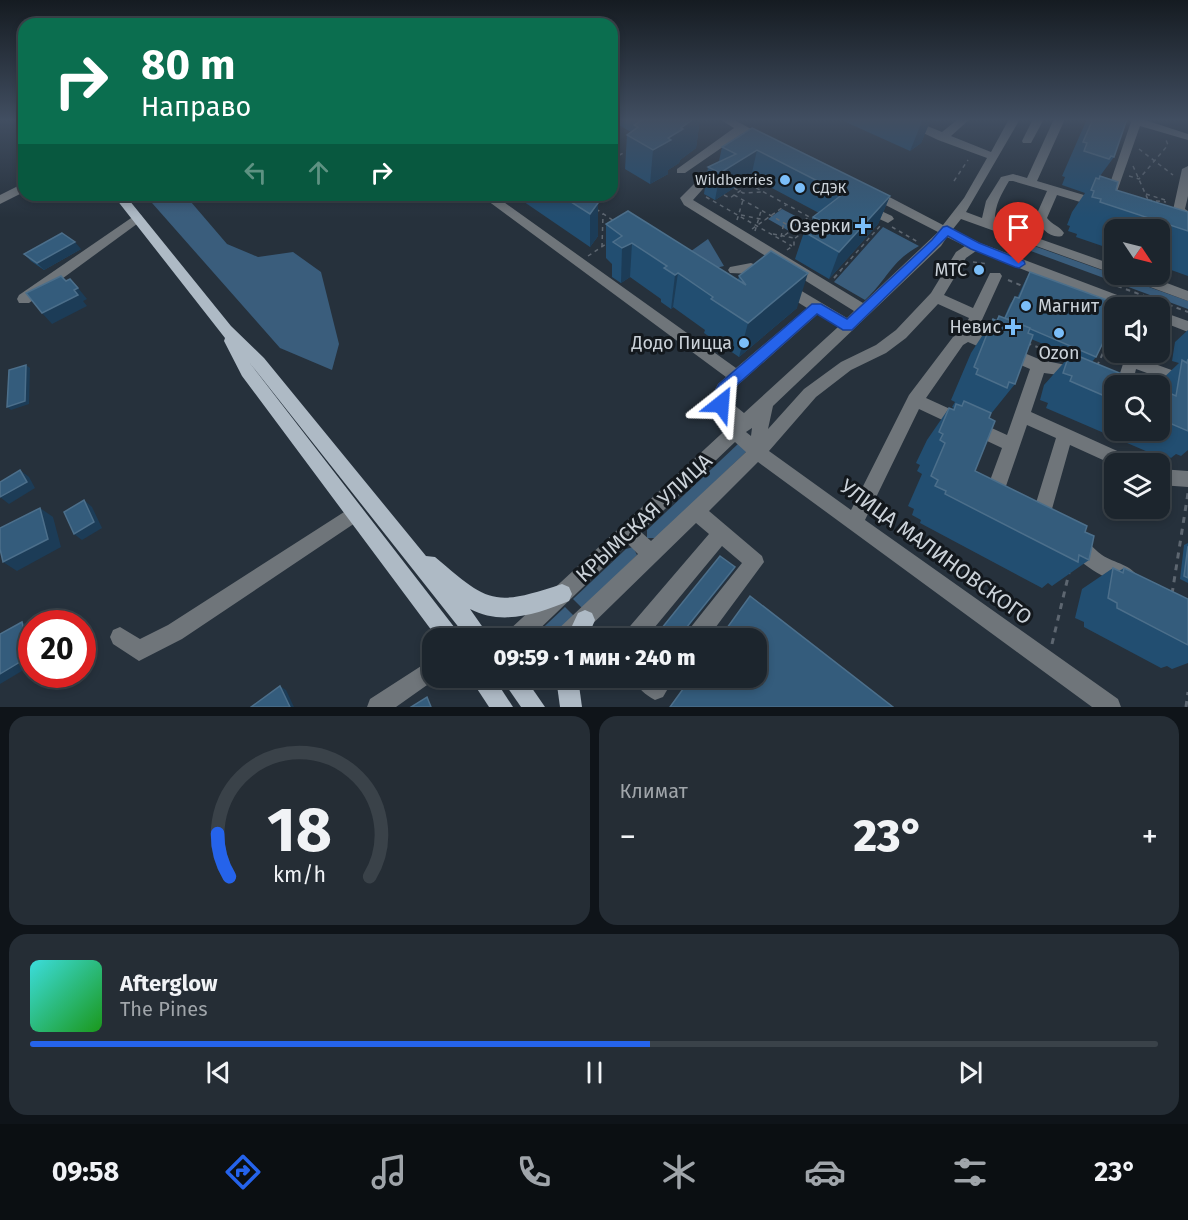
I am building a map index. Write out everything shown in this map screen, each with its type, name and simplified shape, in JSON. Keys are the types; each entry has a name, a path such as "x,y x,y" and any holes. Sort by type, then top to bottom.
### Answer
{"main road":[{"path":"124,201 226,330 259,362 472,628"},
{"path":"226,330 247,372 443,628"},
{"path":"407,547 479,604 502,608 527,606 562,594"},
{"path":"581,628 585,620"},
{"path":"489,688 502,707"},
{"path":"520,688 534,707"},
{"path":"568,688 571,707"}],"street":[{"path":"681,171 708,152"},
{"path":"980,152 994,157"},
{"name":"КРЫМСКАЯ УЛИЦА","path":"526,628 936,243 959,214 997,152"},
{"path":"1031,181 1045,152"},
{"path":"989,225 988,207 1005,179 1013,177 1054,188 1107,210 1125,152"},
{"path":"1188,169 1179,210 1188,217"},
{"path":"699,176 704,181 703,184 687,194 686,198 747,231 864,311"},
{"path":"856,185 975,246 1107,297"},
{"path":"1054,188 1041,218 1046,226 1058,233"},
{"path":"0,200 18,190"},
{"path":"494,201 737,377 817,307"},
{"path":"856,203 884,220"},
{"path":"959,214 1104,266"},
{"path":"24,299 137,218"},
{"path":"759,451 810,393 846,366 881,349 901,334 936,297 961,255 975,246 979,234 989,225"},
{"path":"735,270 755,270 848,326"},
{"path":"854,522 915,400 958,341 968,336 995,276"},
{"path":"1158,285 1188,296"},
{"path":"936,297 976,316"},
{"path":"1170,320 1188,327"},
{"path":"968,336 1039,366 1061,369 1104,387"},
{"path":"1152,363 1188,382"},
{"path":"1039,366 998,486 999,492 1005,498 1052,523 1095,561 1143,586"},
{"name":"УЛИЦА МАЛИНОВСКОГО","path":"737,377 724,388 719,397 721,404 770,462 1110,707"},
{"name":"КРЫМСКАЯ УЛИЦА","path":"575,628 759,451 760,421 773,396"},
{"path":"915,400 1012,445"},
{"path":"1022,416 1105,453"},
{"path":"1052,523 1065,435"},
{"path":"1170,478 1188,479"},
{"path":"697,512 755,562 703,628"},
{"path":"120,637 139,651 175,632 355,513"},
{"path":"629,532 652,555"},
{"path":"641,628 721,533"},
{"path":"378,707 422,676"}],"path":[{"path":"954,181 974,152"},
{"path":"1143,152 1185,184"},
{"path":"1139,179 1161,152"},
{"path":"1123,158 1132,163 1152,208"},
{"path":"1118,172 1139,179"},
{"path":"719,192 730,198 754,181"},
{"path":"749,184 817,221 795,238 792,246 778,251"},
{"path":"729,185 743,193 763,192"},
{"path":"699,192 770,234"},
{"path":"1139,199 1172,202 1146,194"},
{"path":"734,195 802,233"},
{"path":"743,200 738,215 747,231"},
{"path":"747,231 786,204"},
{"path":"988,207 1011,218 1014,222 1012,228"},
{"path":"593,208 620,225"},
{"path":"717,210 765,220"},
{"path":"756,226 761,210"},
{"path":"602,247 603,214"},
{"path":"775,243 809,217"},
{"path":"826,287 884,220 892,229 922,245"},
{"path":"778,251 784,222"},
{"path":"747,231 795,238"},
{"path":"782,237 792,246"},
{"path":"578,262 611,241"},
{"path":"961,255 986,265 993,260"},
{"path":"995,276 1028,288"},
{"path":"1028,343 1058,356"},
{"path":"1094,371 1104,350"},
{"path":"1171,600 1188,490"},
{"path":"1050,649 1076,543"},
{"path":"1186,707 1188,692"}],"shaded area":[{"path":"150,201 190,201 227,244 258,257 293,252 321,272 339,344 332,370 280,348"},
{"path":"782,209 803,220 789,231 768,219"},
{"path":"883,227 919,246 895,265 865,300 834,282"},
{"path":"1012,238 1104,271 1104,278 1009,243"},
{"path":"708,239 724,266 699,272 680,259"},
{"path":"1123,285 1143,285 1188,301 1188,309 1170,302 1170,297 1155,297"},
{"path":"739,443 747,450 746,452 656,538 647,538 647,530"},
{"path":"633,547 637,555 583,609 573,599 626,549"},
{"path":"565,607 575,617 564,628 543,628"}],"building":[{"path":"732,152 754,152 720,173 708,167 736,154"},
{"path":"761,152 801,152 890,196 839,252 804,232 819,220 813,217 843,194"},
{"path":"1087,152 1116,152 1114,157 1111,156 1109,159"},
{"path":"1100,176 1118,182 1116,190 1188,212 1188,231 1170,225 1170,219 1152,219 1100,202 1101,199 1092,197 1094,191 1091,190 1096,178 1099,179"},
{"path":"569,201 596,201 598,203 590,214"},
{"path":"628,211 746,285 739,276 771,251 808,273 748,323 711,299 713,297 678,273 675,275 664,268 667,266 632,243 622,248 613,242 622,236 606,224"},
{"path":"62,233 75,242 37,263 24,254"},
{"path":"1030,272 1104,299 1104,340 1096,357 1005,318 1015,297 1019,298"},
{"path":"61,276 66,281 70,279 78,288 74,290 78,295 42,313 26,293"},
{"path":"999,316 1030,328 1028,333 1033,335 1015,384 1009,382 1007,388 976,374 978,369 974,367 993,319 997,321"},
{"path":"1078,356 1124,375 1104,375 1104,396 1070,381 1072,376 1063,373 1068,358 1077,361"},
{"path":"1188,359 1188,431 1170,423 1170,393 1176,396 1182,360 1187,363"},
{"path":"26,365 25,401 7,407 9,370"},
{"path":"964,401 991,413 989,418 995,421 975,471 1087,526 1085,532 1094,536 1089,560 1079,555 1078,562 945,494 946,491 935,486 938,480 931,476 945,443 940,440 943,434 939,432 949,408 954,410 956,404 962,406"},
{"path":"20,470 27,482 0,497 0,482"},
{"path":"84,500 94,522 74,534 64,512"},
{"path":"40,508 48,539 3,562 0,549 0,528"},
{"path":"1188,546 1188,578 1184,576"},
{"path":"720,556 735,567 686,628 662,628"},
{"path":"1113,568 1123,573 1124,568 1188,599 1188,645 1117,608 1117,603 1108,598"},
{"path":"750,596 893,707 670,707 684,688 767,688 767,628 727,628"},
{"path":"18,624 18,663 0,674 0,634"},
{"path":"280,686 290,707 251,707"},
{"path":"427,697 431,707 411,707"}],"place":[{"name":"Wildberries","path":"785,180"},
{"name":"СДЭК","path":"800,188"},
{"name":"Озерки","path":"863,226"},
{"name":"МТС","path":"979,270"},
{"name":"Магнит","path":"1026,306"},
{"name":"Невис","path":"1013,327"},
{"name":"Ozon","path":"1059,333"},
{"name":"Додо Пицца","path":"744,343"}],"route":[{"path":"721,404 719,397 724,388 817,307 848,326 947,230 975,246 1019,264"}]}
